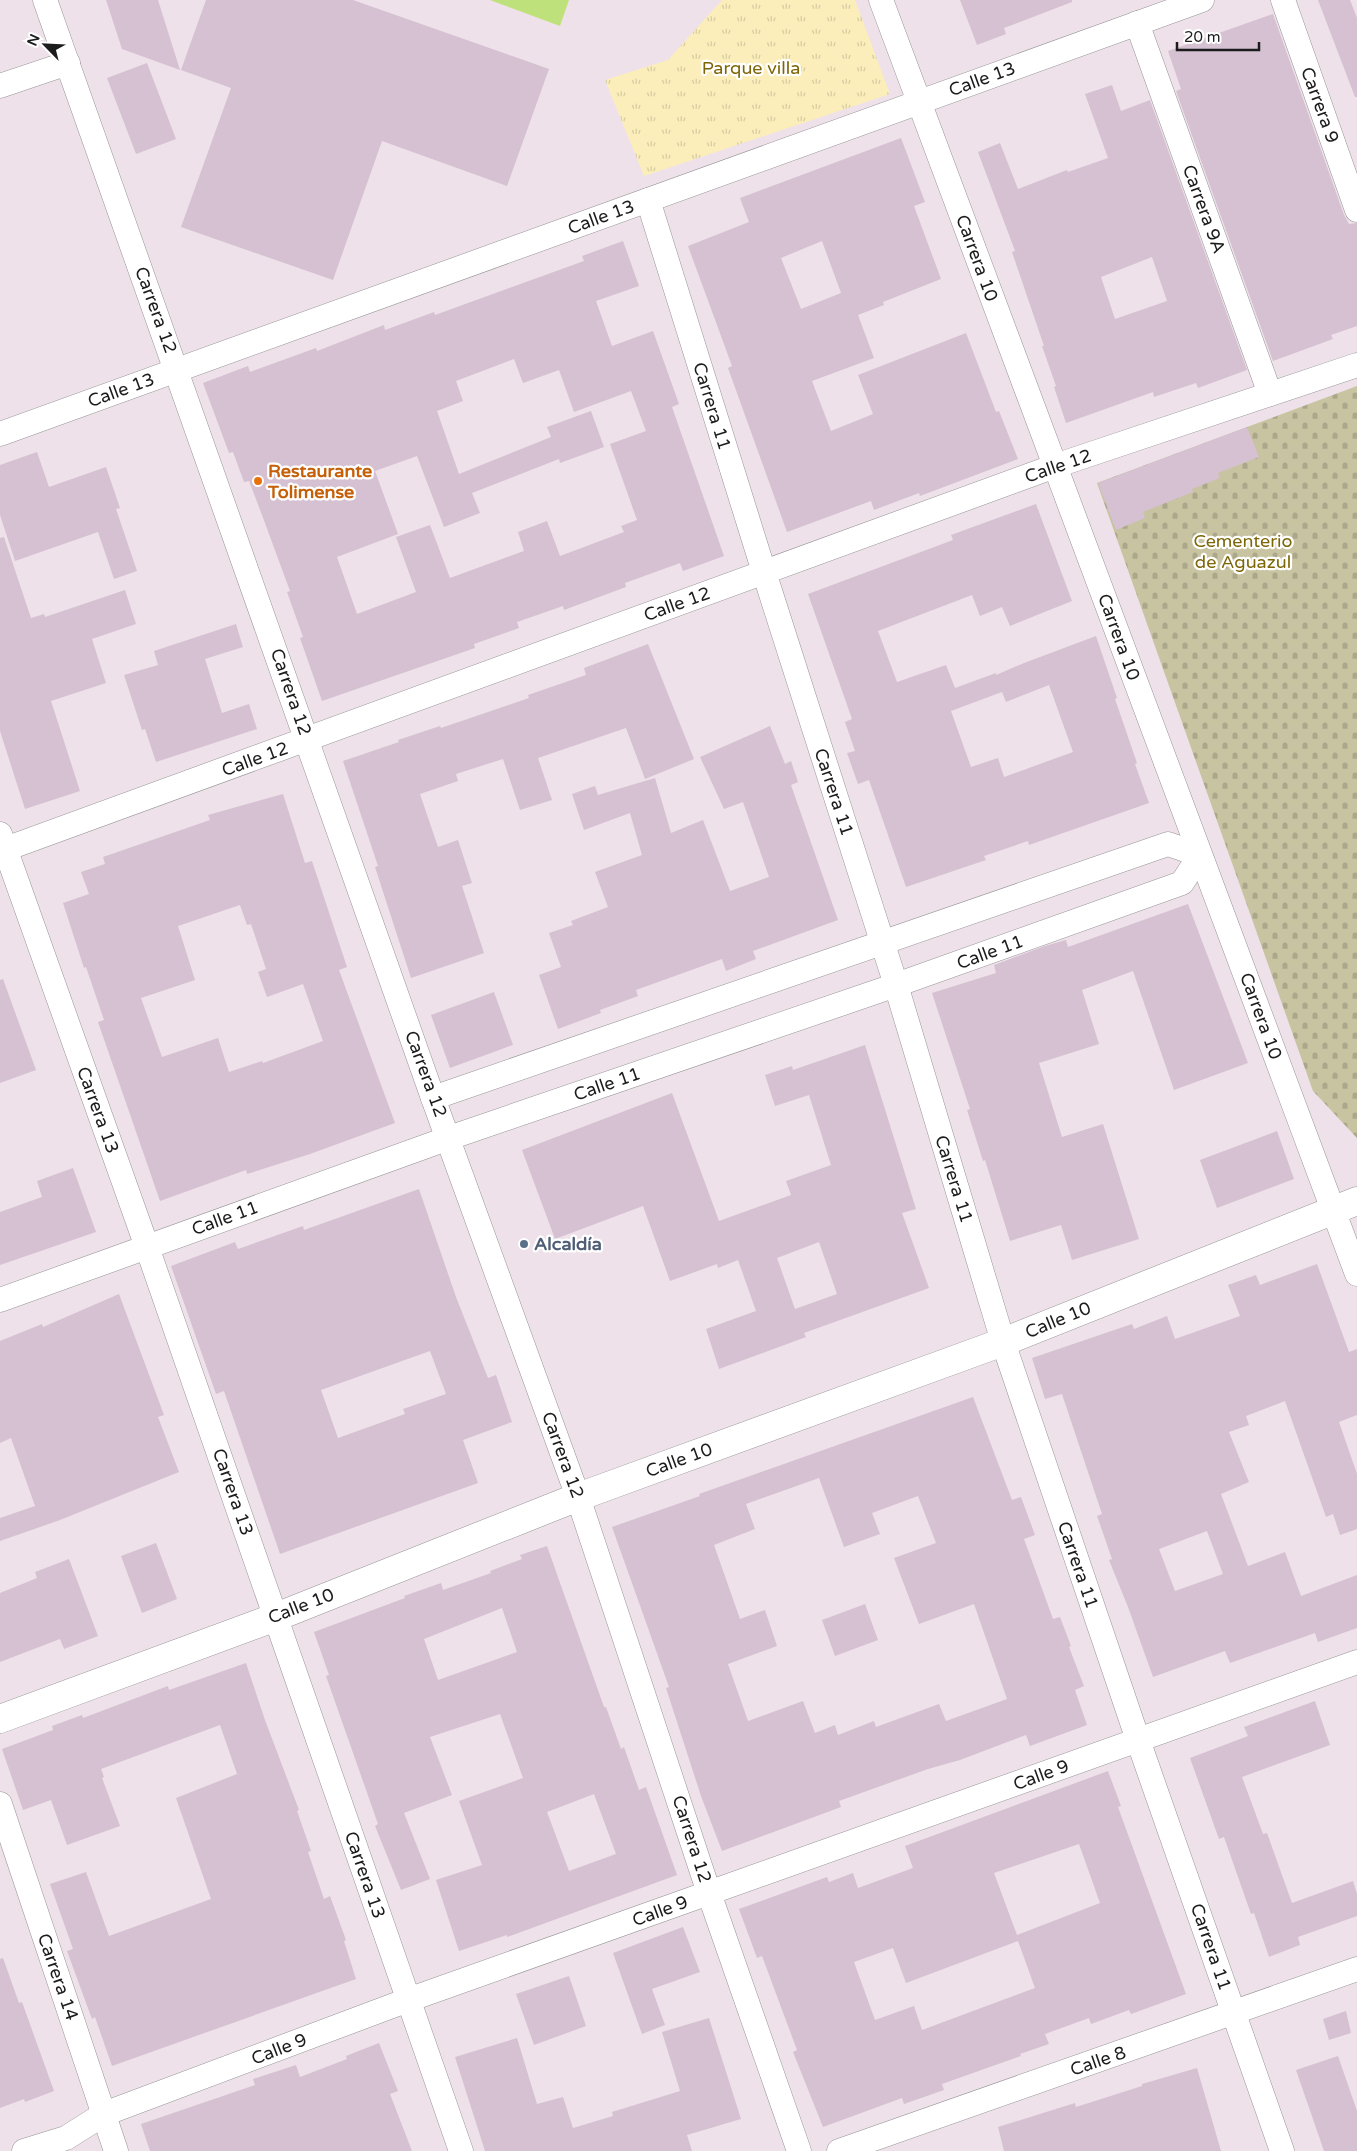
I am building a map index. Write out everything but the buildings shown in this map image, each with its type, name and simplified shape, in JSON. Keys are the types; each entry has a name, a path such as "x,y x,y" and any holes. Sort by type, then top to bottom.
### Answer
{"street":[{"name":"Carrera 12","path":"45,0 178,370 433,1098 578,1497 709,1893 799,2151"},
{"name":"Carrera 10","path":"881,0 1200,855 1345,1206 1357,1274"},
{"name":"Calle 13","path":"0,434 1202,0"},
{"name":"Carrera 9","path":"1283,0 1348,156 1357,210"},
{"name":"Carrera 9A","path":"1137,23 1270,394"},
{"path":"0,86 68,63"},
{"name":"Carrera 11","path":"648,200 896,985 1003,1342 1138,1740 1282,2151"},
{"name":"Calle 12","path":"2,844 308,739 1056,466 1357,365"},
{"name":"Carrera 13","path":"2,844 147,1247 461,2151"},
{"path":"433,1098 1168,844 1200,855"},
{"name":"Calle 11","path":"0,1300 449,1138 896,985 1182,883 1200,855"},
{"name":"Calle 10","path":"0,1719 276,1616 578,1497 1003,1342 1345,1206"},
{"name":"Calle 9","path":"24,2151 66,2138 104,2114 408,2000 1357,1662"},
{"name":"Carrera 14","path":"0,1804 116,2151"},
{"name":"Calle 8","path":"838,2151 1357,1969"}],"green space":[{"path":"490,0 569,0 560,26"},
{"name":"Parque villa","path":"722,0 855,0 890,94 644,176 605,80 668,60"},
{"name":"Cementerio de Aguazul","path":"1357,386 1357,1138 1313,1091 1097,483"}],"place":[{"name":"Restaurante Tolimense","path":"258,481"},
{"name":"Alcaldía","path":"524,1244"}]}
